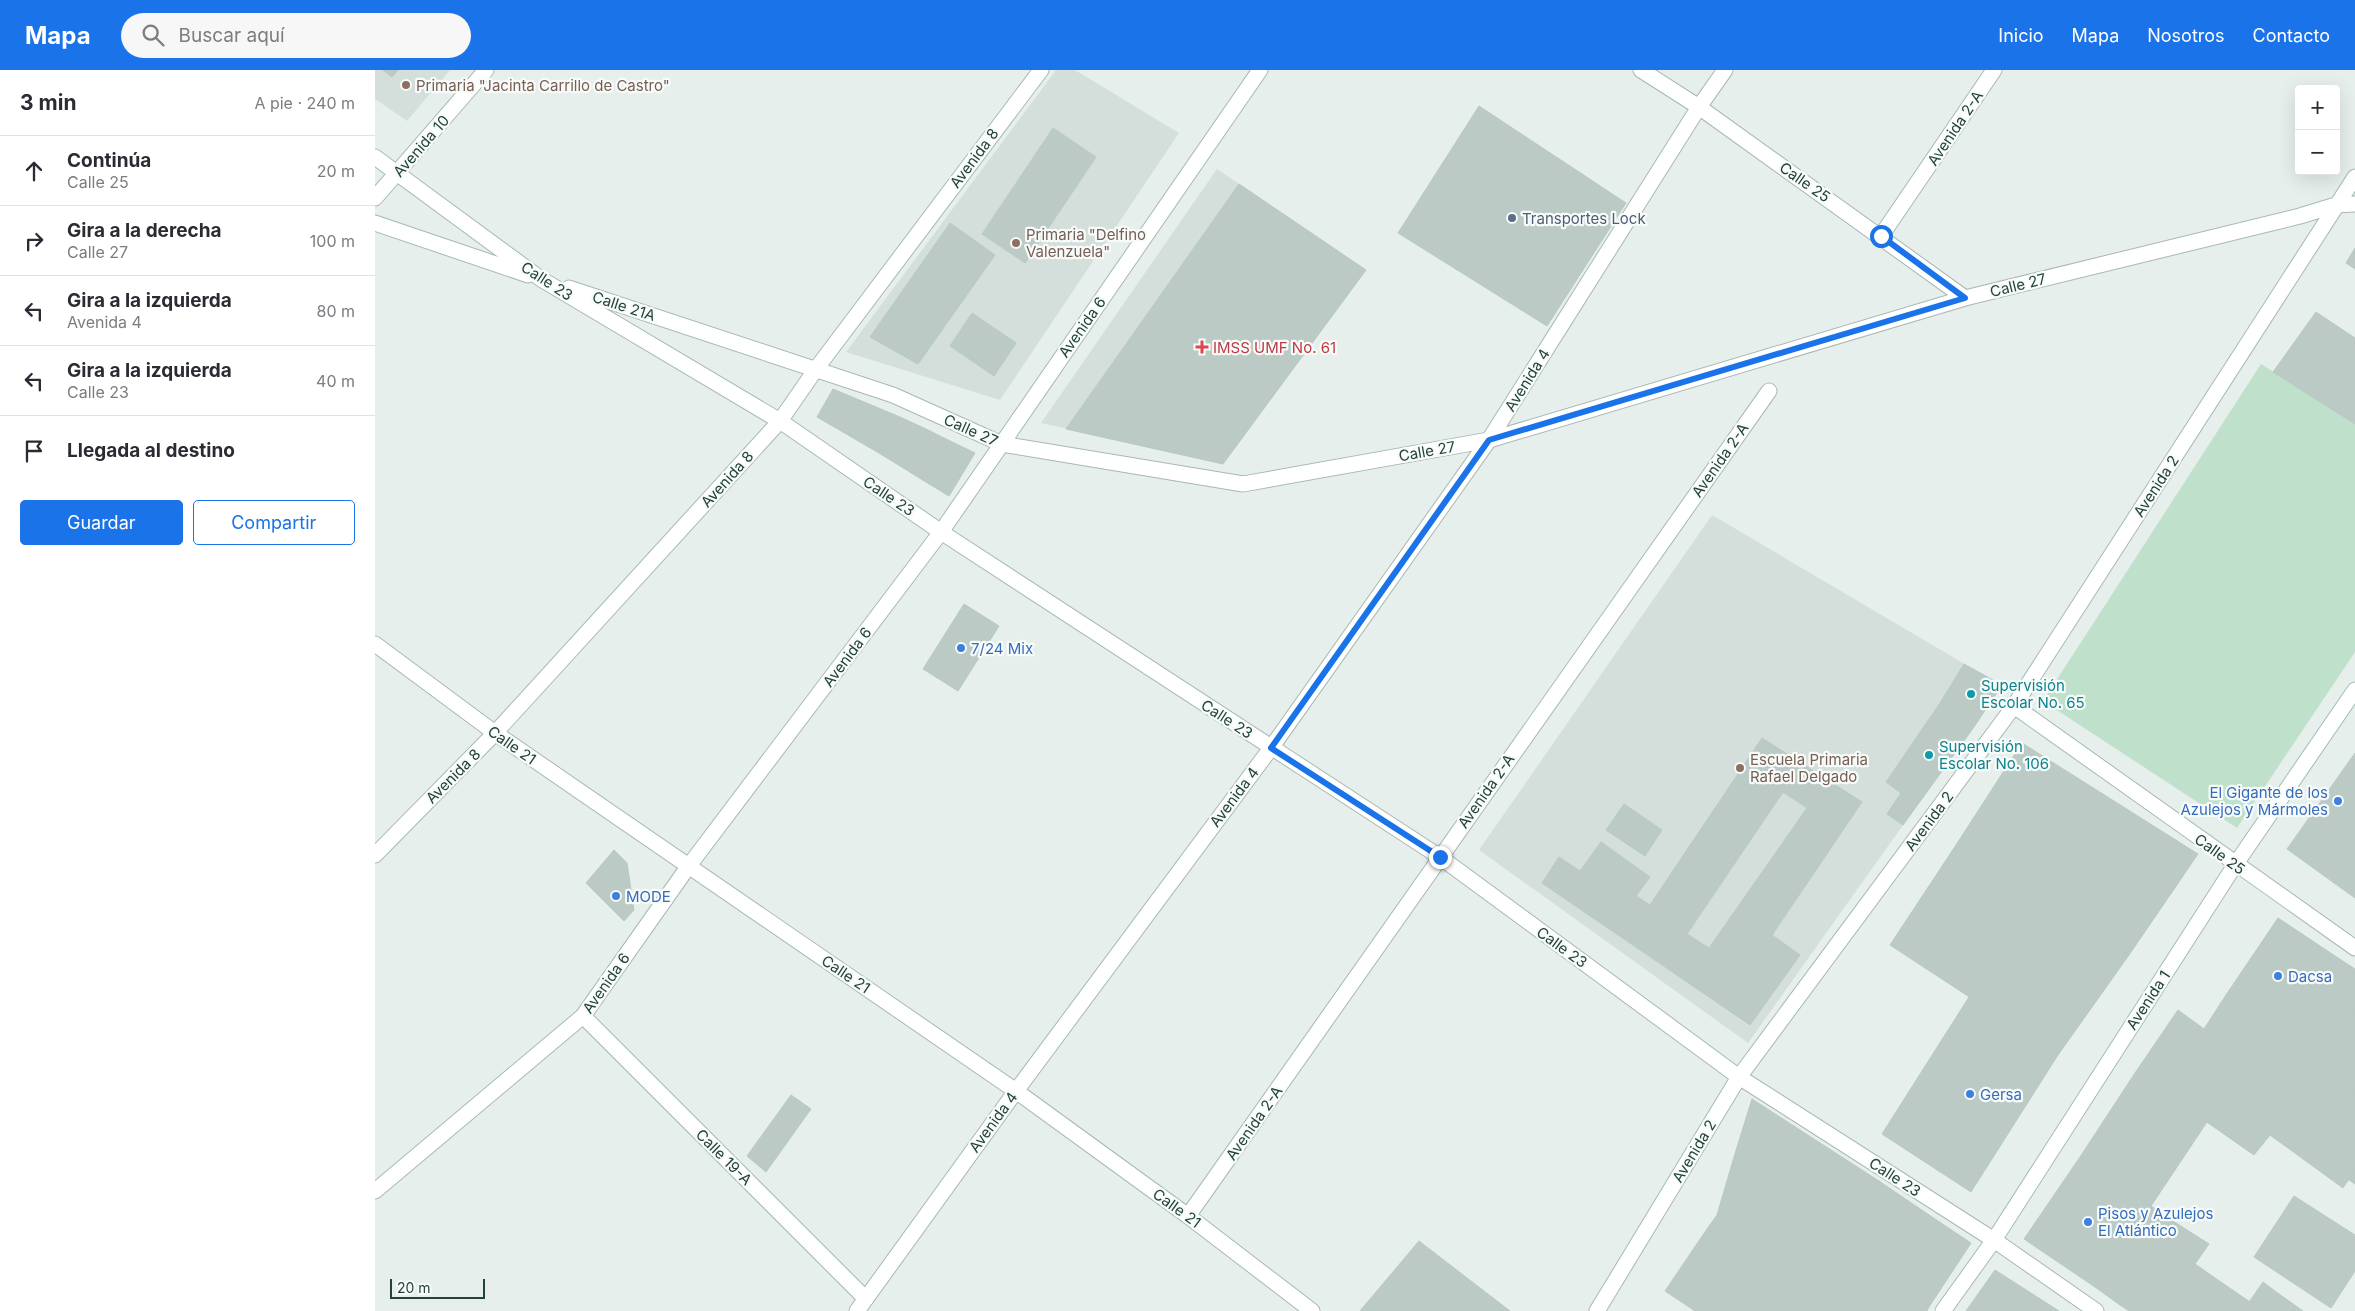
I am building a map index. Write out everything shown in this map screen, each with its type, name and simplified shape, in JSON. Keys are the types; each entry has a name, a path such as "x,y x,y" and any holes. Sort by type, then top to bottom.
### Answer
{"street":[{"name":"Avenida 10","path":"375,198 399,173 485,70"},
{"name":"Avenida 8","path":"375,855 495,733 780,421 816,368 1041,70"},
{"name":"Avenida 6","path":"375,1191 583,1016 688,866 941,532 1259,70"},
{"name":"Calle 25","path":"1641,70 1699,108 1881,236 1965,298"},
{"name":"Avenida 4","path":"857,1311 1016,1091 1271,748 1489,440 1725,70"},
{"name":"Avenida 2-A","path":"1881,236 1994,70"},
{"name":"Calle 23","path":"375,157 541,279 780,421 941,532 1440,857 1739,1076 1994,1240 2096,1311"},
{"name":"Avenida 2","path":"1597,1311 1739,1076 2014,706 2355,177"},
{"name":"Calle 27","path":"816,368 893,395 1002,444 1243,484 1489,440 1965,298 2299,216 2336,205 2355,204"},
{"name":"Calle 21A","path":"375,223 816,368"},
{"name":"Avenida 2-A","path":"1189,1216 1769,392"},
{"name":"Calle 21","path":"375,644 495,733 1016,1091 1189,1216 1312,1311"},
{"name":"Avenida 1","path":"1943,1311 1994,1240 2235,865 2355,690"},
{"name":"Calle 25","path":"2014,706 2235,865 2355,948"},
{"name":"Calle 19-A","path":"583,1016 866,1299"}],"shaded area":[{"name":"Primaria \"Jacinta Carrillo de Castro\"","path":"375,70 450,70 407,121 375,99"},
{"name":"Primaria \"Delfino Valenzuela\"","path":"1056,70 1075,70 1179,133 1000,400 846,352"},
{"name":"IMSS UMF No. 61","path":"1217,169 1366,270 1223,464 1041,423"},
{"name":"Escuela Primaria Rafael Delgado","path":"1712,515 2002,686 1748,1043 1479,850"}],"green space":[{"path":"2261,364 2355,424 2355,652 2237,828 2043,701"}],"building":[{"path":"383,70 398,70 392,77"},
{"name":"Transportes Lock","path":"1479,106 1626,203 1547,326 1398,233"},
{"path":"1053,128 1096,157 1025,263 982,234"},
{"name":"IMSS UMF No. 61","path":"1239,184 1366,270 1223,464 1066,429"},
{"path":"950,223 995,255 918,364 870,337"},
{"path":"2355,248 2355,269 2346,263"},
{"path":"2316,312 2355,338 2355,424 2273,372"},
{"path":"972,313 1016,343 994,376 950,346"},
{"path":"833,389 900,417 879,453 817,417"},
{"path":"900,417 926,429 905,469 879,453"},
{"path":"926,429 944,438 921,479 905,469"},
{"path":"944,438 975,453 949,496 921,479"},
{"name":"7/24 Mix","path":"964,604 999,626 958,691 923,669"},
{"name":"Supervisión Escolar No. 65","path":"1964,664 2002,685 1974,727 1940,703"},
{"name":"Supervisión Escolar No. 106","path":"1940,703 1974,727 1903,825 1887,814 1901,793 1886,782"},
{"path":"1762,738 1862,802 1772,935 1800,955 1750,1025 1542,883 1559,857 1580,871 1601,842 1650,877 1636,896 1650,905","holes":["1783,792 1807,808 1709,948 1687,934"]},
{"path":"2022,743 2198,854 2129,955 1956,845"},
{"name":"El Gigante de los Azulejos y Mármoles","path":"2355,753 2355,898 2287,849"},
{"path":"1624,804 1662,830 1645,856 1606,830"},
{"path":"1956,845 2129,955 2058,1055 1890,945"},
{"name":"MODE","path":"614,850 627,863 634,910 624,921 586,883"},
{"name":"Dacsa","path":"2278,918 2332,954 2278,1036 2224,998"},
{"path":"2332,954 2355,969 2355,1010 2319,1065 2278,1036"},
{"name":"Gersa","path":"1969,997 2058,1055 1971,1192 1882,1134"},
{"path":"2224,998 2355,1091 2355,1170 2343,1188 2270,1135 2254,1155 2191,1111 2234,1051 2204,1029"},
{"path":"2178,1010 2234,1051 2191,1111 2135,1073"},
{"path":"2355,1010 2355,1091 2319,1065"},
{"path":"2135,1073 2207,1122 2151,1206 2080,1157"},
{"path":"791,1095 811,1109 766,1172 747,1156"},
{"path":"1752,1099 1879,1181 1846,1231 1734,1157"},
{"path":"1734,1157 1846,1231 1813,1280 1717,1215"},
{"name":"Pisos y Azulejos El Atlántico","path":"2080,1157 2151,1206 2095,1287 2024,1239"},
{"path":"2355,1170 2355,1184 2349,1180"},
{"path":"1879,1181 1938,1221 1896,1285 1836,1245"},
{"path":"2294,1196 2355,1235 2355,1271 2331,1308 2254,1257"},
{"path":"2151,1206 2176,1223 2120,1305 2095,1287"},
{"path":"1717,1215 1813,1280 1803,1295 1707,1229"},
{"path":"1938,1221 1971,1243 1929,1307 1896,1285"},
{"path":"2176,1223 2209,1244 2162,1311 2129,1311 2120,1305"},
{"path":"1707,1229 1827,1311 1695,1311 1665,1291"},
{"path":"1419,1241 1510,1311 1360,1311"},
{"path":"1836,1245 1929,1307 1927,1311 1827,1311 1803,1295"},
{"path":"2195,1264 2218,1280 2197,1311 2162,1311"},
{"path":"1995,1270 2059,1311 1966,1311"},
{"path":"2218,1280 2250,1302 2243,1311 2197,1311"},
{"path":"2263,1282 2279,1294 2268,1311 2243,1311"},
{"path":"2279,1294 2303,1311 2268,1311"}],"place":[{"name":"Primaria \"Jacinta Carrillo de Castro\"","path":"406,85"},
{"name":"Transportes Lock","path":"1512,218"},
{"name":"Primaria \"Delfino Valenzuela\"","path":"1016,243"},
{"name":"IMSS UMF No. 61","path":"1202,347"},
{"name":"7/24 Mix","path":"961,648"},
{"name":"Supervisión Escolar No. 65","path":"1971,694"},
{"name":"Supervisión Escolar No. 106","path":"1929,755"},
{"name":"Escuela Primaria Rafael Delgado","path":"1740,768"},
{"name":"El Gigante de los Azulejos y Mármoles","path":"2338,801"},
{"name":"MODE","path":"616,896"},
{"name":"Dacsa","path":"2278,976"},
{"name":"Gersa","path":"1970,1094"},
{"name":"Pisos y Azulejos El Atlántico","path":"2088,1222"}],"route":[{"path":"1440,857 1271,748 1489,440 1965,298 1881,236"}]}
